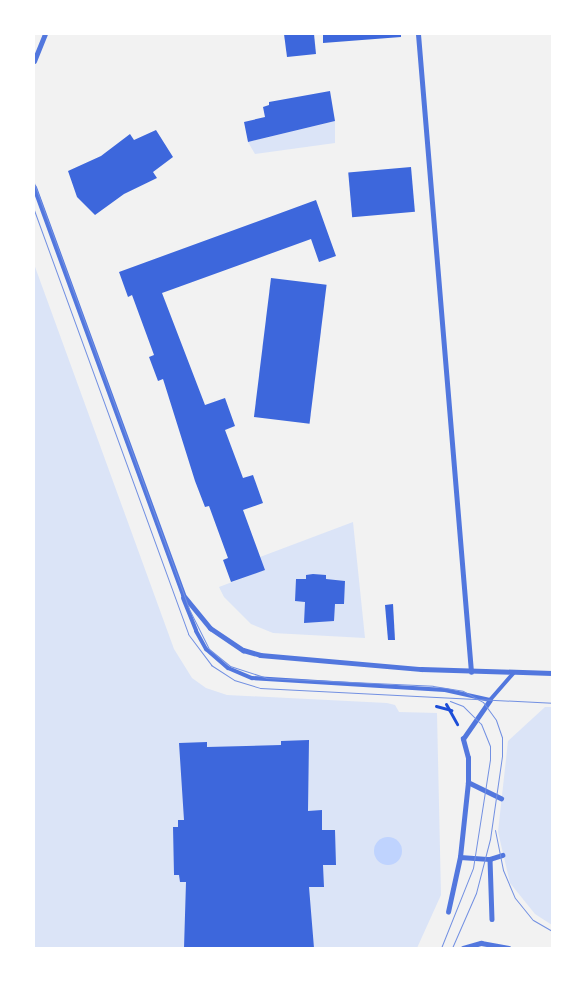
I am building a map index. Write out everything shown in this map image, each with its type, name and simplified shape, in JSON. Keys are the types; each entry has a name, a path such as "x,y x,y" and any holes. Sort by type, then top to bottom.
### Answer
{"street":[{"path":"34,61 45,34"},
{"path":"418,34 471,672"},
{"path":"34,187 183,596 210,628 248,653 471,672 552,673"},
{"path":"448,912 460,857 468,782 468,758 462,740 490,700"},
{"path":"468,782 501,798"},
{"path":"460,857 490,859 502,855"},
{"path":"490,859 492,919"},
{"path":"463,948 481,943 509,948"}],"lane":[{"path":"183,596 196,631 206,649 217,660 243,675 268,681 445,690 490,700 514,672"}],"path":[{"path":"436,706 452,710 445,704"}],"shaded area":[{"path":"335,121 335,143 255,154 248,142"},
{"path":"34,264 174,649 192,678 206,688 227,695 387,703 395,705 399,712 437,713 441,895 417,948 34,948"},
{"path":"353,522 365,638 273,633 251,624 224,597 219,587 264,570 260,557"},
{"path":"545,707 552,707 552,925 535,914 510,883 498,832 508,741"}],"water":[{"path":"388,837 398,841 402,851 398,861 388,865 378,861 374,851 378,841"}],"building":[{"path":"284,34 314,34 316,54 287,57"},
{"path":"323,34 401,34 401,37 323,43"},
{"path":"330,91 335,121 248,142 244,122 265,117 263,107 269,105 269,102"},
{"path":"156,130 173,157 153,172 157,178 124,194 95,215 77,197 68,171 101,156 130,134 134,140"},
{"path":"411,167 415,212 352,217 348,172"},
{"path":"316,200 336,256 319,262 311,239 162,293 205,405 225,398 235,426 225,430 243,478 253,475 263,503 243,510 265,570 231,582 223,560 228,558 209,506 205,507 195,481 163,379 158,381 149,357 154,355 132,295 128,297 119,272"},
{"path":"271,278 327,285 310,424 254,417"},
{"path":"306,575 326,575 326,579 345,581 344,604 335,604 334,621 304,623 305,602 295,601 296,579 306,579"},
{"path":"393,604 395,640 388,640 385,605"},
{"path":"309,740 308,811 322,810 322,830 335,830 336,865 323,865 324,887 309,887 314,948 184,948 186,882 180,882 179,875 174,875 173,827 178,827 178,820 184,820 179,743 207,742 207,747 281,745 281,741"}],"tram line":[{"path":"34,183 189,609 209,649 230,666 266,678 433,686 463,691 483,702 496,720 502,737 502,756 490,839 476,893 452,948"},
{"path":"34,210 188,634 211,665 234,680 260,688 552,703"},
{"path":"441,948 473,868 490,759 490,746 481,724 463,706 450,701"},
{"path":"495,830 503,870 515,898 533,920 552,931"}]}
